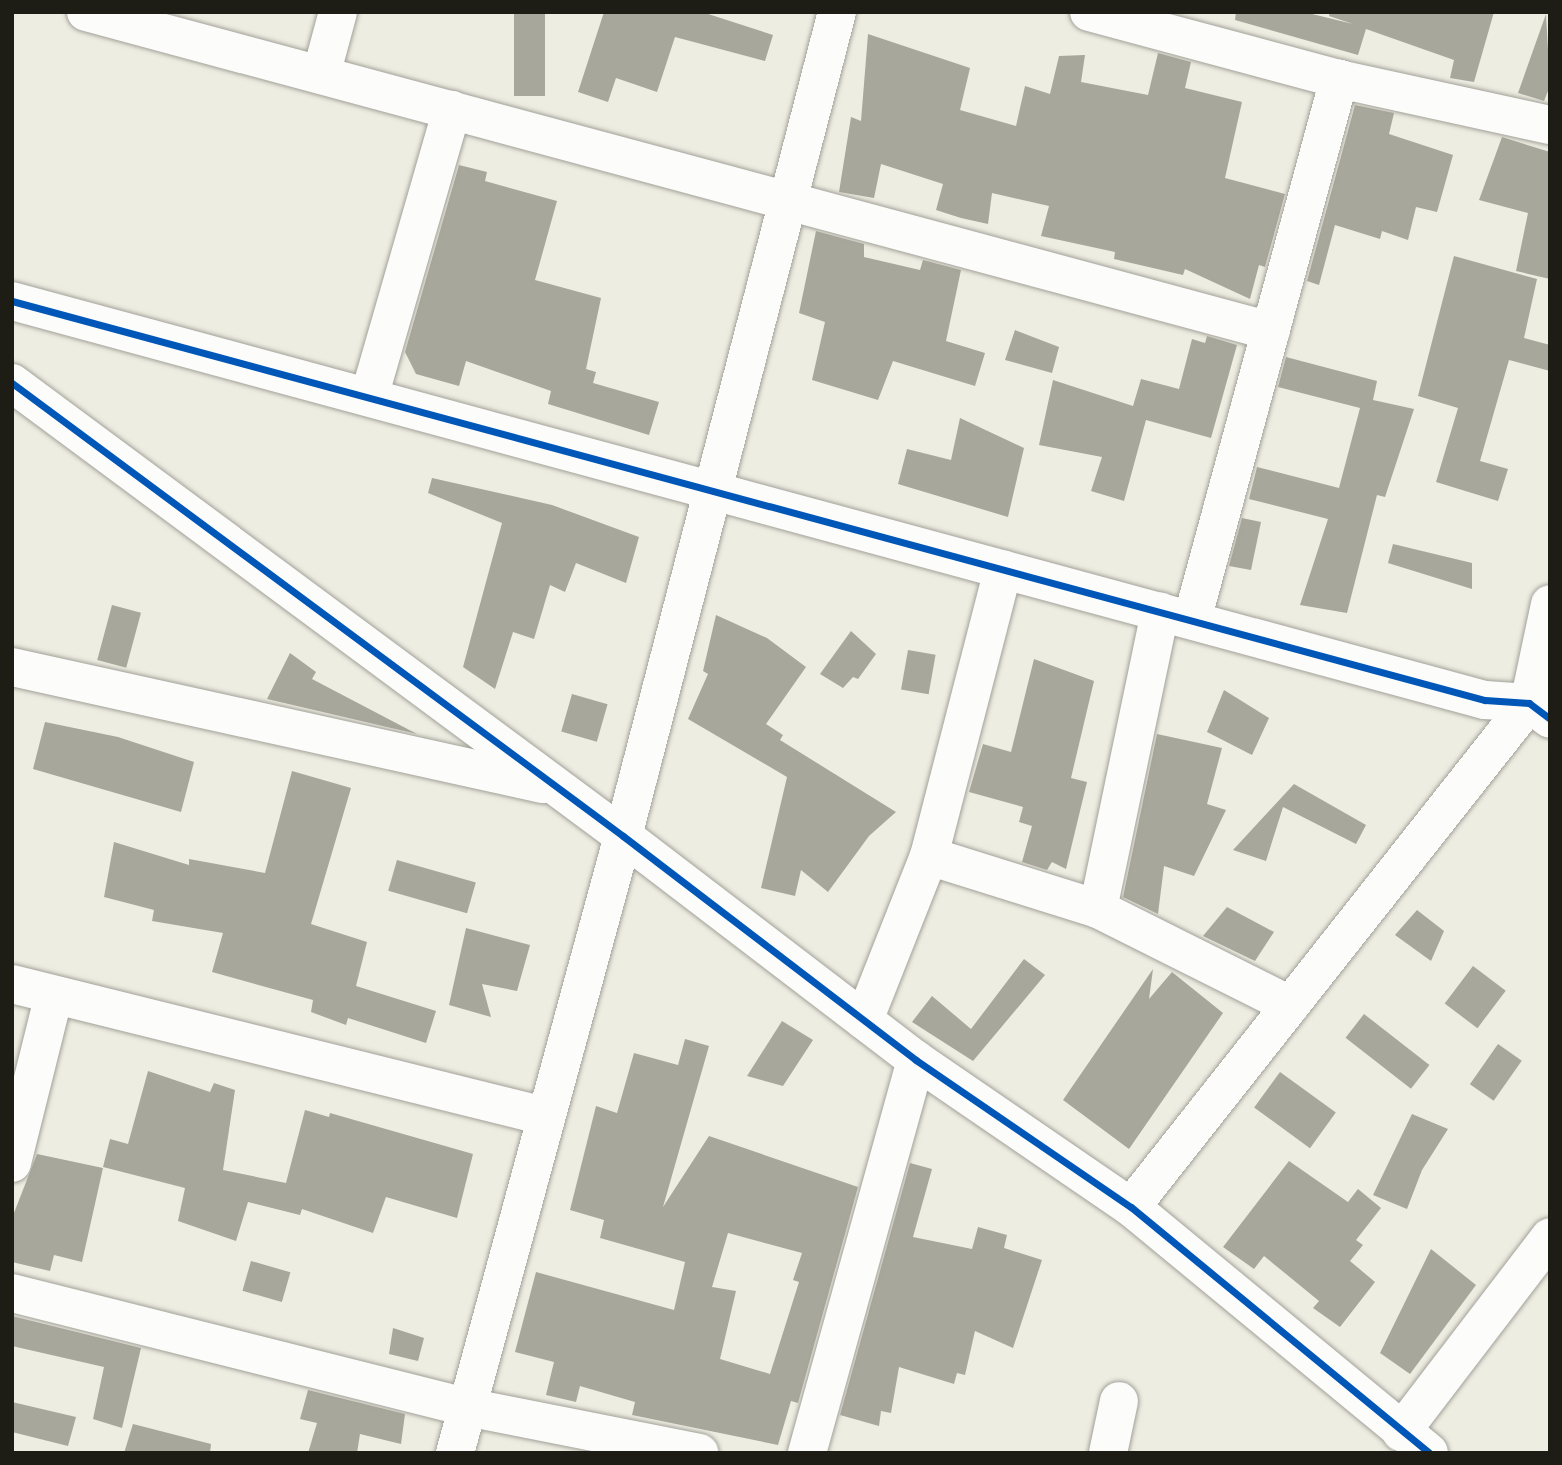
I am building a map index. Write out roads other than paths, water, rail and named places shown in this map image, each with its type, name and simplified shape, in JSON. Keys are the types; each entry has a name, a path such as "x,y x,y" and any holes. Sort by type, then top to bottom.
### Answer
{"street":[{"path":"86,12 1271,331"},
{"path":"321,75 338,12"},
{"path":"455,1453 544,1116 623,836 710,489 837,12"},
{"path":"1089,12 1339,79 1550,125"},
{"path":"1098,909 1176,615 1271,331 1339,79"},
{"path":"369,397 452,110"},
{"path":"12,301 1485,699 1539,711"},
{"path":"12,383 623,836 916,1060 1131,1207 1415,1442 1550,1237"},
{"path":"863,1020 929,856 1003,569"},
{"path":"1131,1207 1290,1005 1539,711 1550,604"},
{"path":"12,667 555,787"},
{"path":"929,856 1098,909 1290,1005"},
{"path":"12,985 544,1116"},
{"path":"12,1163 54,995"},
{"path":"807,1453 916,1060"},
{"path":"12,1293 467,1407 699,1453"},
{"path":"1108,1453 1119,1401"}]}
